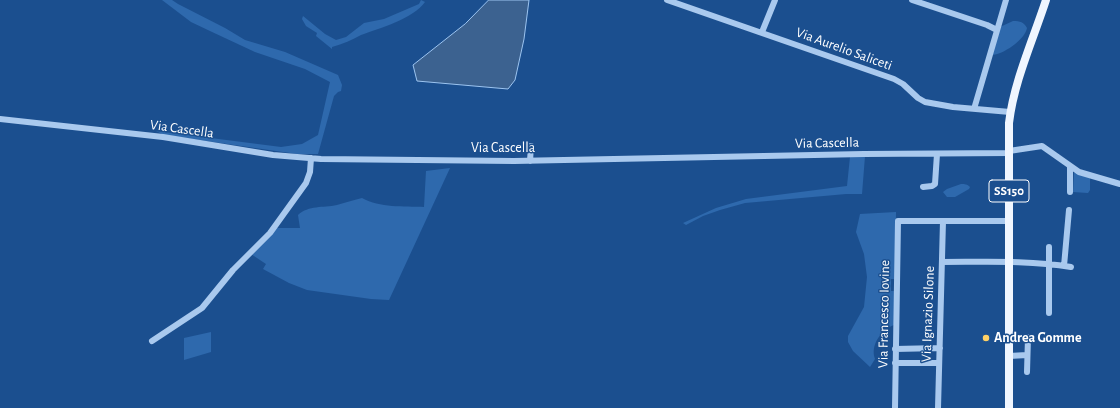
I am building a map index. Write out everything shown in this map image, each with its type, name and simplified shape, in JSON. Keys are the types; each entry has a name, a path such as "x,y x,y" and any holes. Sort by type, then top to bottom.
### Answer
{"main road":[{"name":"SS150","path":"1009,408 1010,112 1016,88 1046,0"}],"street":[{"name":"Via Aurelio Saliceti","path":"667,0 894,79 903,84 918,98 925,102 953,107 1010,112"},
{"path":"762,32 775,0"},
{"path":"912,0 987,25 997,30"},
{"path":"974,109 1006,0"},
{"name":"Via Cascella","path":"0,119 163,137 273,155 311,158 530,161 1009,152 1042,146 1070,167 1084,174 1120,184"},
{"path":"530,161 531,146"},
{"path":"923,187 932,186 935,184 937,154"},
{"path":"152,341 202,308 233,270 270,233 306,183 310,172 311,158"},
{"path":"1070,167 1070,192"},
{"path":"1064,266 1069,210"},
{"name":"Via Francesco Iovine","path":"895,408 898,221 942,221"},
{"path":"942,221 1010,222"},
{"name":"Via Ignazio Silone","path":"938,408 942,221"},
{"path":"1048,247 1049,313"},
{"path":"942,262 1009,262 1071,267"},
{"path":"1026,372 1028,337"},
{"path":"895,349 940,348"},
{"path":"1009,356 1027,355"},
{"path":"895,363 939,363"}],"shaded area":[{"path":"162,0 172,0 245,40 285,52 338,75 342,85 341,91 334,96 318,154 297,154 164,135 156,131 281,147 302,144 318,135 330,82 305,69 255,52 191,22"},
{"path":"421,0 425,2 420,8 404,18 332,47 332,49 316,36 317,33 306,26 302,19 303,16 325,34 336,40 346,37 364,23 384,19 419,4"},
{"path":"489,0 529,0 524,39 515,80 508,89 417,81 413,65 465,24"},
{"path":"1013,21 1025,24 1027,28 1025,33 1018,42 1007,50 992,55 1000,27"},
{"path":"865,156 862,194 846,194 745,203 703,216 686,225 683,223 716,208 746,199 847,186 850,157"},
{"path":"450,168 389,300 307,290 289,283 263,269 266,264 251,254 275,228 300,228 298,215 311,208 337,205 362,198 384,205 424,207 426,171"},
{"path":"1074,173 1090,178 1090,190 1088,193 1073,192"},
{"path":"961,184 966,184 970,187 955,197 947,197 943,192 947,189"},
{"path":"896,212 895,279 891,279 891,291 895,291 894,325 885,330 875,343 875,359 870,367 853,351 848,342 848,336 864,307 867,277 864,254 856,232 860,214"},
{"path":"211,332 211,352 184,360 184,338"}],"place":[{"name":"Andrea Gomme","path":"986,338"}]}
